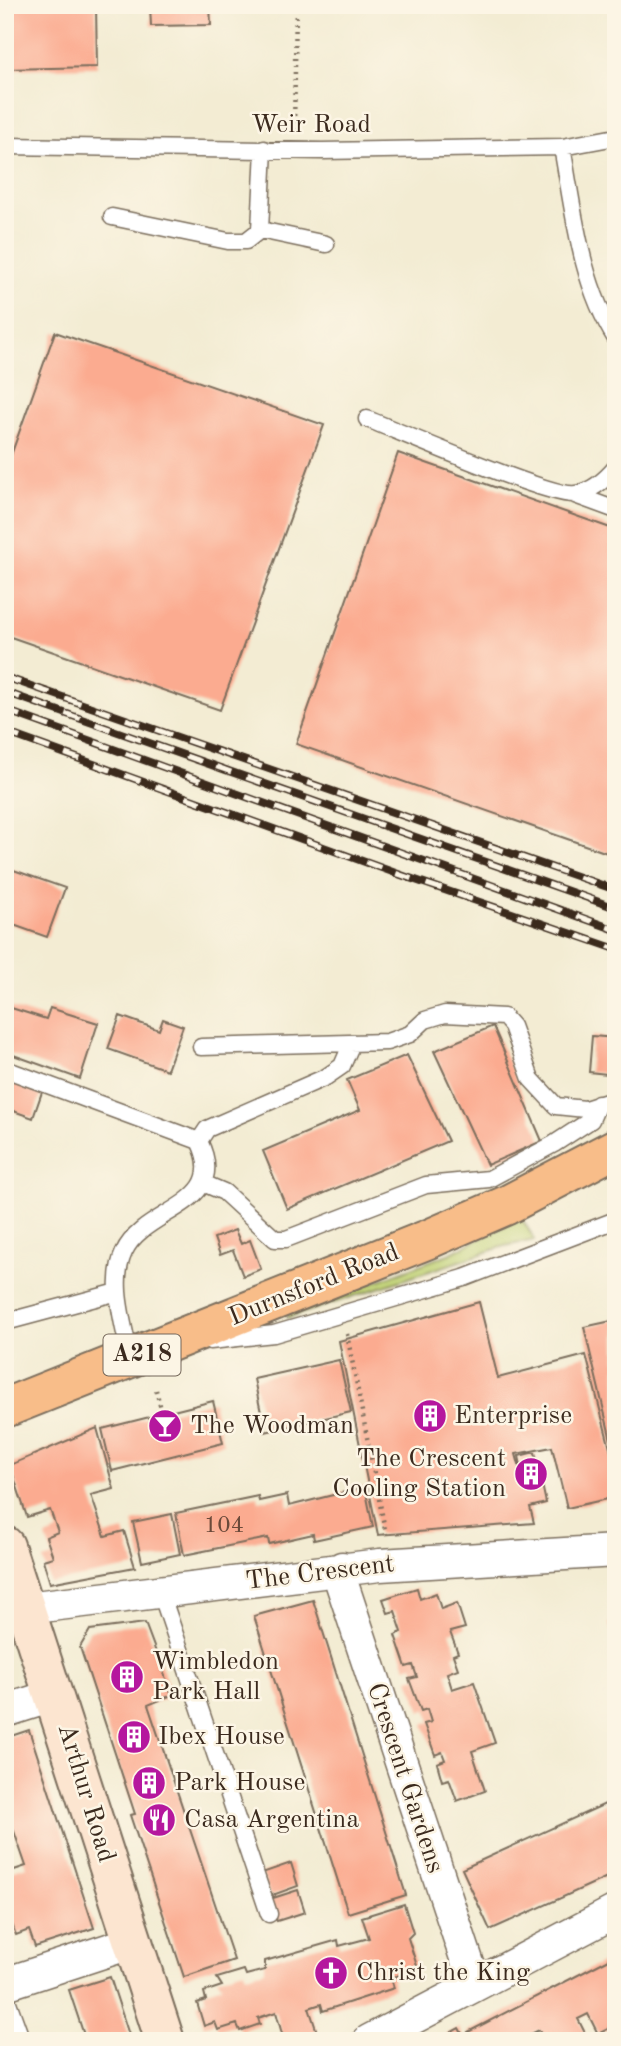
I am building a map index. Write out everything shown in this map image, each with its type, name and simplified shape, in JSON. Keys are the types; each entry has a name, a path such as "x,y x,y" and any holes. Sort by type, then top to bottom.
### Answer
{"main road":[{"name":"Durnsford Road","path":"5,1408 165,1346 507,1205 616,1148"}],"street":[{"name":"Arthur Road","path":"5,1546 165,2041"},
{"name":"The Crescent","path":"26,1608 162,1593 342,1568 616,1551"},
{"name":"Crescent Gardens","path":"342,1568 342,1584 475,1985"},
{"path":"5,1711 55,1695"},
{"path":"369,2041 616,1911"},
{"path":"5,1984 133,1942"}],"lane":[{"name":"Weir Road","path":"5,146 264,149 562,147 616,137"},
{"path":"562,147 585,270 603,318 616,339"},
{"path":"112,217 228,242 246,241 260,230 264,149"},
{"path":"260,230 326,244"},
{"path":"367,419 537,485 616,510"},
{"path":"575,495 594,487 616,467"},
{"path":"201,1046 387,1042 410,1034 425,1020 445,1013 504,1017 512,1026 531,1079 556,1106 584,1109 616,1099"},
{"path":"199,1141 207,1129 326,1077 342,1066 352,1043"},
{"path":"5,1069 199,1141 208,1159 203,1182 179,1206 137,1235 124,1250 119,1267 118,1292 130,1359"},
{"path":"203,1182 223,1192 275,1239 286,1239 426,1185 489,1179 555,1144 591,1120 598,1104"},
{"path":"165,1346 274,1334 464,1278 616,1220"},
{"path":"5,1317 13,1320 118,1292"},
{"path":"162,1593 269,1914"},
{"path":"5,1994 22,2041"}],"path":[{"path":"294,105 296,5"},
{"path":"346,1334 386,1538"},
{"path":"156,1390 161,1409"}],"green space":[{"path":"521,1218 535,1240 505,1246 288,1318 287,1315 451,1253"}],"building":[{"path":"5,5 96,5 97,67 5,69"},
{"path":"150,5 210,5 211,25 151,26"},
{"path":"55,332 324,425 220,710 5,635 5,472"},
{"path":"398,453 616,530 616,856 296,744"},
{"path":"5,867 65,888 47,937 5,922"},
{"path":"5,1006 46,1019 50,1008 98,1023 80,1079 5,1052"},
{"path":"120,1016 159,1030 163,1019 183,1026 167,1070 108,1049"},
{"path":"493,1026 542,1141 487,1165 434,1051"},
{"path":"592,1036 616,1038 616,1075 589,1072"},
{"path":"407,1055 448,1141 287,1209 263,1151 360,1110 347,1080"},
{"path":"5,1076 43,1089 33,1118 5,1108"},
{"path":"235,1230 241,1244 250,1240 261,1269 243,1276 233,1250 220,1255 214,1238"},
{"name":"Enterprise","path":"479,1302 498,1378 586,1355 616,1472 616,1497 567,1508 552,1447 516,1454 526,1491 519,1456 535,1452 546,1503 530,1507 534,1523 378,1535 339,1341"},
{"path":"616,1320 616,1457 615,1457 584,1327"},
{"path":"339,1360 351,1412 265,1432 254,1379"},
{"path":"213,1401 223,1443 112,1471 102,1429"},
{"path":"97,1428 114,1489 91,1495 105,1536 124,1531 135,1567 50,1583 43,1560 53,1557 46,1537 58,1532 50,1510 27,1517 10,1465"},
{"path":"365,1487 373,1527 314,1540 313,1534 269,1544 268,1538 184,1555 176,1513 258,1496 259,1501 287,1495 289,1506"},
{"path":"172,1514 180,1554 142,1562 133,1522"},
{"path":"417,1588 420,1599 436,1593 441,1609 457,1603 465,1628 450,1632 458,1653 453,1655 458,1669 447,1673 452,1689 474,1682 495,1743 472,1751 485,1791 457,1801 449,1779 442,1781 437,1763 445,1760 442,1752 435,1755 424,1724 431,1722 427,1709 421,1711 409,1679 417,1677 413,1665 406,1667 395,1635 402,1632 395,1611 388,1613 383,1599"},
{"path":"313,1600 406,1895 348,1913 254,1616"},
{"path":"616,1620 616,1644 615,1644 609,1623"},
{"path":"145,1623 172,1695 148,1705 234,1960 184,1977 130,1815 135,1814 80,1647 90,1630"},
{"path":"29,1730 94,1928 35,1947 29,1930 16,1935 5,1905 5,1873 26,1866 5,1805 5,1738"},
{"path":"616,1799 616,1873 490,1930 462,1869"},
{"path":"291,1863 298,1886 270,1896 262,1873"},
{"path":"298,1890 305,1912 277,1921 270,1899"},
{"name":"Christ the King","path":"404,1904 413,1933 408,1938 418,1969 391,1978 394,1988 323,2011 321,2004 309,2008 317,2032 288,2041 284,2041 276,2012 258,2018 260,2024 240,2031 237,2024 218,2030 215,2022 204,2026 197,2003 206,2000 204,1992 222,1986 217,1978 244,1970 246,1975 265,1970 265,1961 338,1940 339,1946 369,1938 362,1917"},
{"path":"615,1956 616,2025 598,2034 588,2014 578,2019 589,2041 544,2041 539,2030 531,2034 535,2041 472,2041 468,2032"},
{"path":"110,1977 131,2041 86,2041 69,1990"},
{"path":"459,2028 466,2041 435,2041"}],"railway":[{"path":"5,677 616,890"},
{"path":"5,692 616,908"},
{"path":"5,710 616,930"},
{"path":"5,732 401,875 616,949"}],"place":[{"name":"Enterprise","path":"430,1416"},
{"name":"The Woodman","path":"165,1426"},
{"name":"The Crescent Cooling Station","path":"531,1474"},
{"name":"Wimbledon Park Hall","path":"127,1677"},
{"name":"Ibex House","path":"134,1737"},
{"name":"Park House","path":"149,1783"},
{"name":"Casa Argentina","path":"159,1820"},
{"name":"Christ the King","path":"331,1973"}]}
